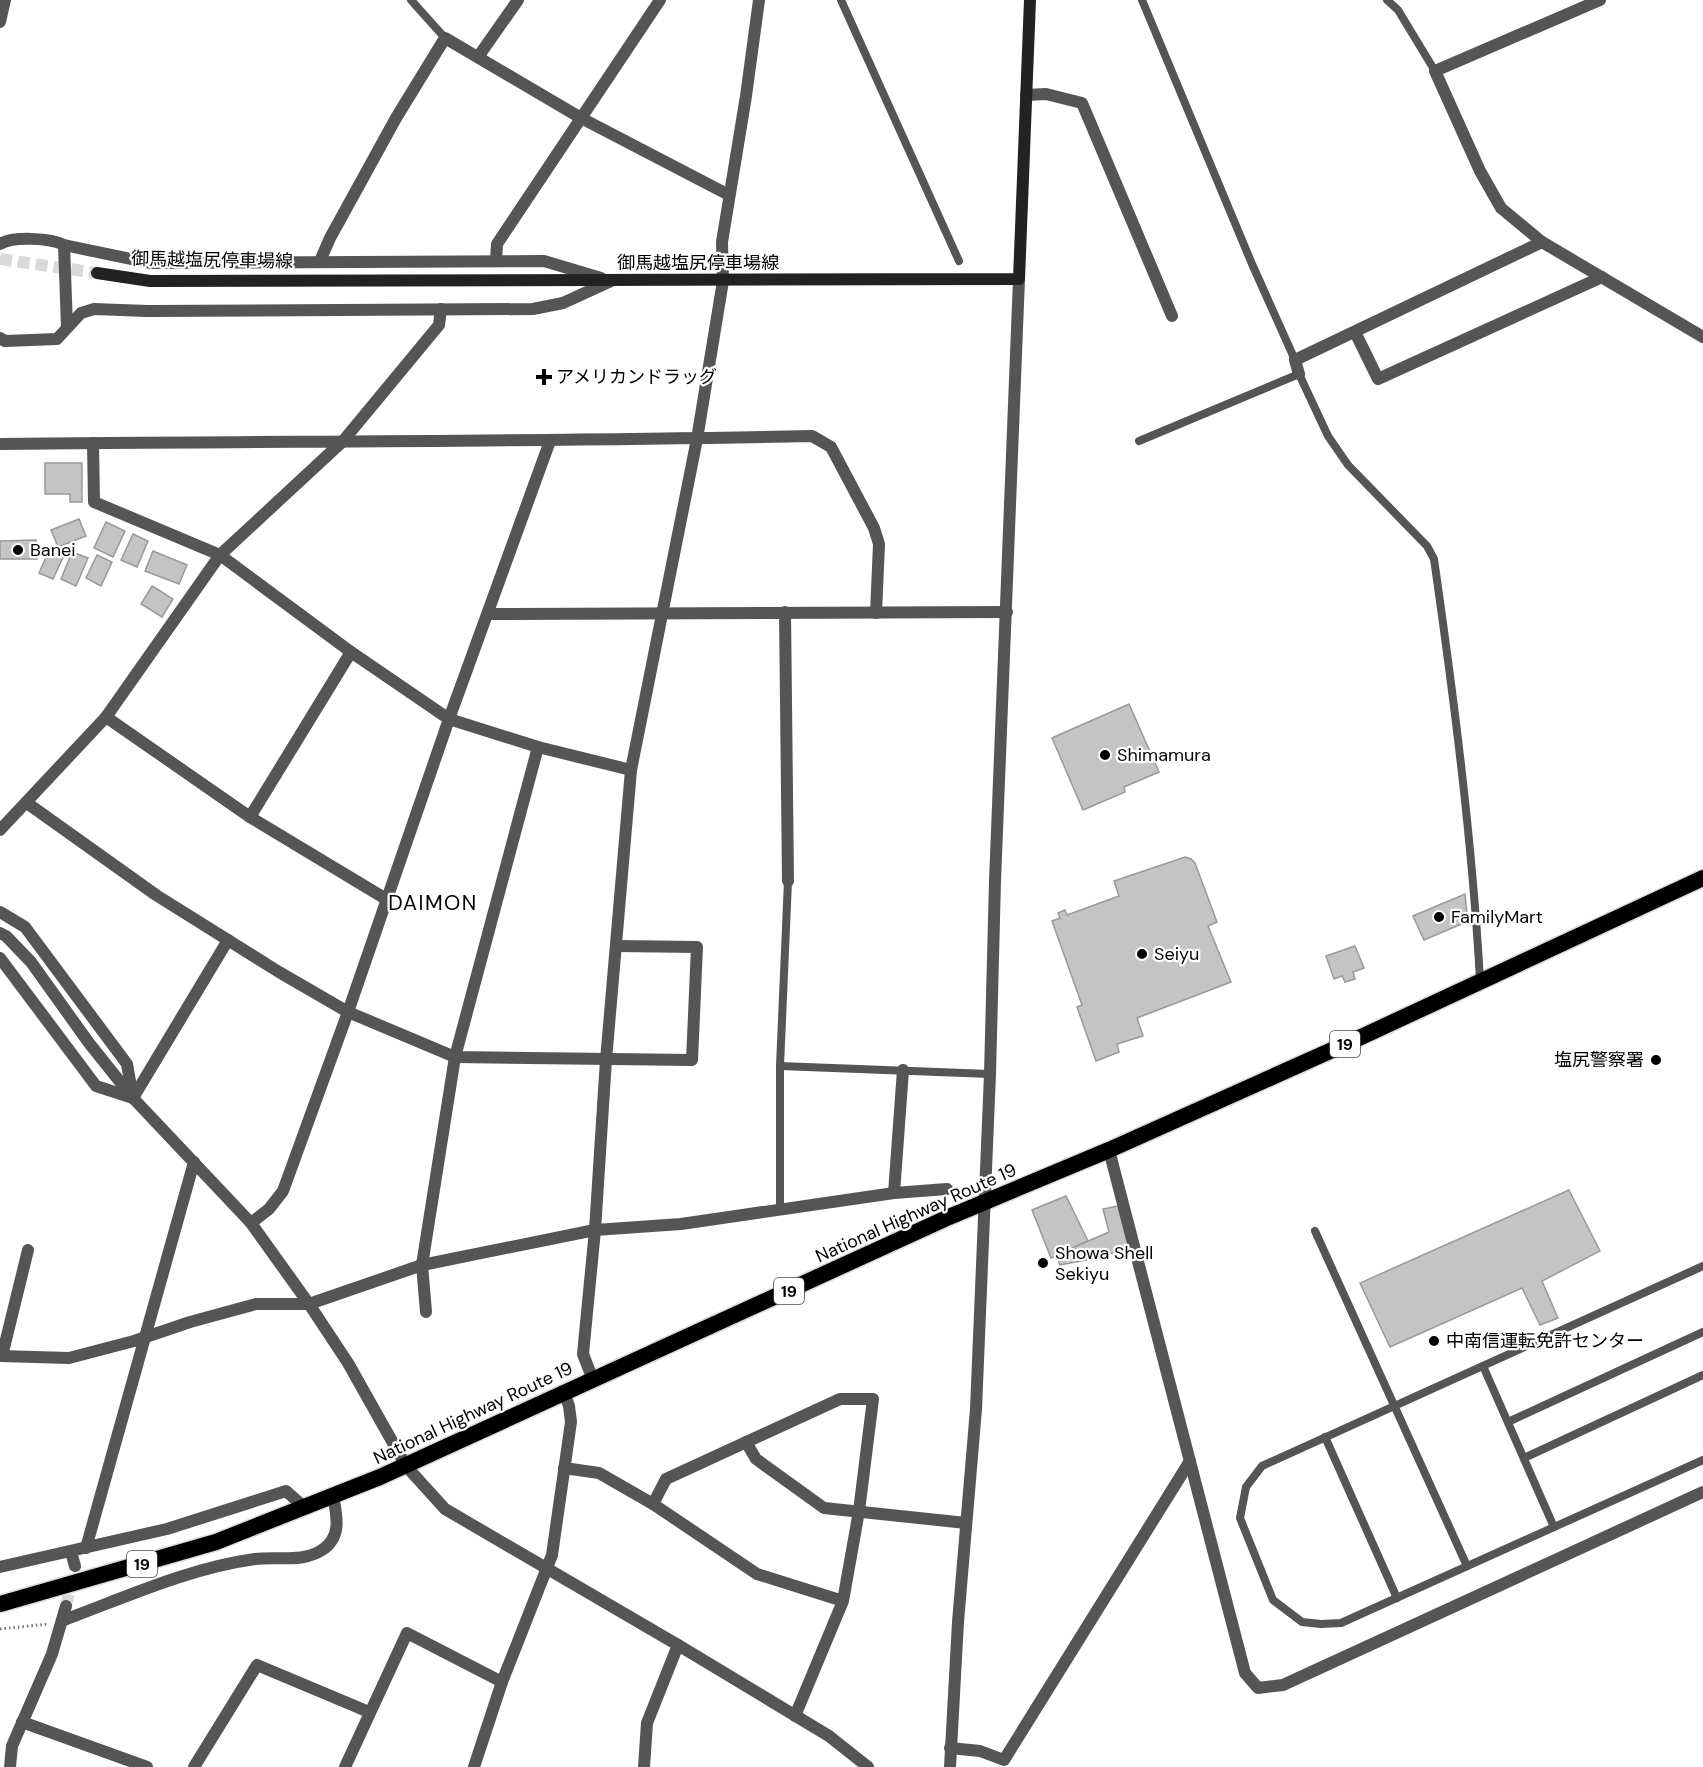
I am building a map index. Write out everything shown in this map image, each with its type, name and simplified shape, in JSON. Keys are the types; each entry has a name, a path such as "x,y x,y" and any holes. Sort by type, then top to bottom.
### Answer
{"highway":[{"name":"National Highway Route 19","path":"0,1604 216,1542 406,1466 984,1202 1109,1150 1359,1038 1703,878"}],"main road":[{"path":"1020,279 1030,0"},
{"name":"御馬越塩尻停車場線","path":"97,273 150,281 1020,279"}],"street":[{"path":"0,22 5,0"},
{"path":"478,57 518,0"},
{"path":"496,260 497,244 660,0"},
{"path":"593,1380 583,1354 595,1230 606,1060 631,770 697,439 723,281 722,242 759,0"},
{"path":"1600,0 1435,71 1480,171 1501,208 1542,242 1703,337"},
{"path":"320,261 330,238 391,128 445,38 581,118 729,195"},
{"path":"1026,95 1046,94 1082,103 1173,316"},
{"path":"2,241 54,240 64,245 150,263 544,261 611,281"},
{"path":"1299,374 1295,360 1542,242"},
{"path":"64,245 67,327"},
{"path":"1355,332 1378,379 1602,277"},
{"path":"950,1767 976,1409 1020,279"},
{"path":"0,338 4,340 57,339 81,313 94,309 147,311 532,309 563,303 611,281"},
{"path":"0,830 106,717 220,555 343,441 439,326 441,309"},
{"path":"0,444 550,441 812,436 831,447 874,528 879,544 876,613"},
{"path":"251,1223 269,1209 283,1191 348,1012 449,719 550,441"},
{"path":"93,443 94,502 220,555 351,652 449,719 538,747 631,770"},
{"path":"785,612 788,881"},
{"path":"488,614 1007,612"},
{"path":"250,817 351,652"},
{"path":"106,717 250,817 386,899"},
{"path":"426,1312 422,1265 455,1057 538,747"},
{"path":"27,803 156,895 348,1012 455,1057 692,1060 697,947 616,946"},
{"path":"0,912 25,927 127,1064 133,1098"},
{"path":"0,933 6,936 31,962 89,1043 133,1098 251,1223 309,1304 348,1364 406,1466 445,1509 829,1736 868,1767"},
{"path":"133,1098 228,940"},
{"path":"0,958 96,1086 133,1098"},
{"path":"894,1193 903,1070"},
{"path":"1109,1150 1245,1673 1258,1688 1283,1684 1703,1492"},
{"path":"86,1548 194,1162"},
{"path":"27,1250 1,1356 69,1358 256,1304 309,1304 422,1265 595,1230 681,1224 894,1193 947,1189"},
{"path":"476,1766 502,1682 552,1555 571,1422 564,1392"},
{"path":"652,1504 666,1479 840,1399 873,1399 859,1511 843,1602 795,1716"},
{"path":"746,1442 756,1459 824,1508 966,1523"},
{"path":"950,1748 980,1751 1004,1760 1190,1461"},
{"path":"564,1468 599,1473 652,1504 757,1574 843,1602"},
{"path":"0,1567 167,1529 286,1491 304,1507"},
{"path":"59,1622 227,1563 269,1557 295,1559 322,1550 336,1536 337,1518 333,1496"},
{"path":"71,1552 75,1566"},
{"path":"10,1767 12,1746 52,1654 59,1622 66,1606"},
{"path":"345,1767 407,1633 502,1682"},
{"path":"644,1767 647,1723 678,1645"},
{"path":"194,1767 258,1665 369,1712"},
{"path":"22,1722 147,1767"}],"lane":[{"path":"411,0 445,38"},
{"path":"841,0 959,261"},
{"path":"1142,0 1252,264 1295,360"},
{"path":"1387,0 1398,10 1435,71"},
{"path":"1139,441 1299,374 1328,436 1348,465 1427,546 1434,559 1454,693 1476,905 1480,980"},
{"path":"780,1211 780,1066 788,881"},
{"path":"780,1066 990,1074"},
{"path":"1315,1231 1467,1566"},
{"path":"1702,1269 1262,1466 1246,1487 1240,1518 1273,1600 1302,1622 1341,1623 1703,1460"},
{"path":"1508,1422 1703,1332"},
{"path":"1483,1366 1554,1527"},
{"path":"1524,1458 1703,1376"},
{"path":"1325,1437 1397,1598"}],"path":[{"path":"0,1629 59,1622"}],"building":[{"path":"45,463 82,463 82,502 70,502 70,494 45,494"},
{"path":"79,519 86,536 58,547 51,530"},
{"path":"106,522 125,531 113,557 94,548"},
{"path":"133,534 148,541 137,567 121,560"},
{"name":"Banei","path":"36,540 37,559 0,559 0,541"},
{"path":"51,546 65,553 53,579 39,573"},
{"path":"153,551 187,565 179,584 145,571"},
{"path":"72,552 88,558 76,586 61,579"},
{"path":"97,555 112,562 101,586 86,578"},
{"path":"152,586 173,599 162,617 141,604"},
{"name":"Shimamura","path":"1129,704 1159,772 1124,787 1125,792 1083,810 1052,738"},
{"name":"Seiyu","path":"1185,857 1195,863 1217,922 1208,926 1231,982 1137,1018 1143,1036 1117,1044 1119,1052 1096,1061 1077,1007 1082,1005 1052,921 1060,918 1058,913 1065,910 1067,915 1119,896 1114,881"},
{"name":"FamilyMart","path":"1465,894 1467,916 1463,917 1464,923 1424,940 1413,916"},
{"path":"1355,946 1364,968 1353,972 1355,979 1345,982 1342,976 1334,979 1326,956"},
{"path":"1569,1190 1600,1251 1542,1281 1558,1318 1540,1325 1522,1288 1390,1347 1360,1283"},
{"path":"1066,1196 1088,1241 1051,1258 1032,1210"},
{"path":"1118,1206 1128,1246 1103,1257 1060,1265 1056,1255 1109,1232 1103,1209"}],"tunnel":[{"path":"0,259 97,273"},
{"path":"66,1606 75,1566"}],"place":[{"name":"アメリカンドラッグ","path":"544,377"},
{"name":"Banei","path":"18,550"},
{"name":"Shimamura","path":"1105,755"},
{"name":"FamilyMart","path":"1439,917"},
{"name":"Seiyu","path":"1142,954"},
{"name":"塩尻警察署","path":"1656,1060"},
{"name":"Showa Shell Sekiyu","path":"1043,1263"},
{"name":"中南信運転免許センター","path":"1434,1341"}],"district":[{"name":"DAIMON","path":"433,903"}]}
